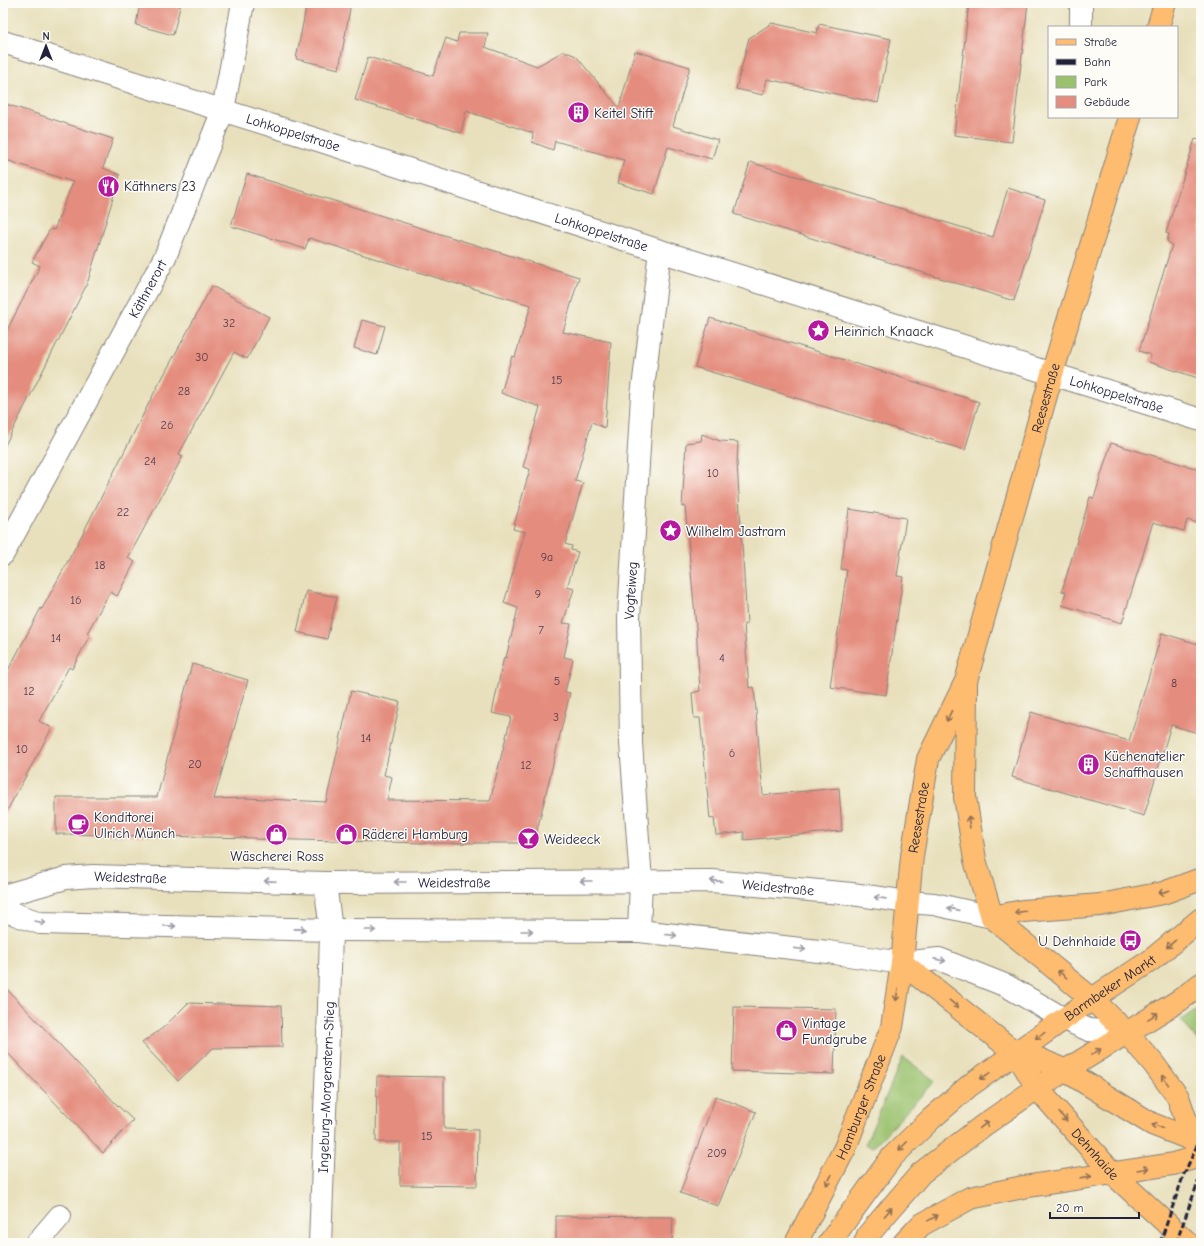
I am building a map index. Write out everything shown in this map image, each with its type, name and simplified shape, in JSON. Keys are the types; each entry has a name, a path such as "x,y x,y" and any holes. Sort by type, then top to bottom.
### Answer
{"main road":[{"path":"1158,26 1165,3"},
{"name":"Reesestraße","path":"902,963 912,856 928,759 966,681 1052,374 1128,118"},
{"name":"Reesestraße","path":"966,681 966,797 975,860 992,917"},
{"path":"992,917 1023,911 1100,905 1163,893 1201,879"},
{"path":"992,917 1092,999 1127,1033 1153,1063 1178,1097 1198,1148"},
{"name":"Barmbeker Markt","path":"1017,1054 1092,999 1150,961 1201,919"},
{"path":"902,963 1017,1054 1039,1059 1066,1071 1152,1124 1198,1148"},
{"name":"Hamburger Straße","path":"796,1243 845,1148 892,1027 902,963"},
{"path":"865,1243 868,1235 921,1173 984,1125 1037,1088 1180,1000 1201,984"},
{"path":"829,1243 892,1158 931,1119 969,1086 1017,1054"},
{"name":"Dehnhaide","path":"1017,1054 1037,1088 1113,1174 1188,1243"},
{"path":"904,1243 921,1225 970,1198 1023,1187 1173,1164 1198,1148"}],"street":[{"name":"Käthnerort","path":"3,554 165,257 223,110 243,3"},
{"path":"1081,3 1081,26"},
{"name":"Lohkoppelstraße","path":"3,42 326,142 660,251 1201,420"},
{"name":"Vogteiweg","path":"638,931 641,881 630,743 629,618 642,396 660,251"},
{"name":"Weidestraße","path":"3,896 66,878 94,876 325,882 712,880 852,894 908,902"},
{"name":"Ingeburg-Morgenstern-Stieg","path":"320,1243 331,930 325,882"},
{"path":"908,902 934,904 992,917"},
{"path":"3,910 40,923 331,930 638,931 828,952 902,963 939,959 1007,986 1064,1019 1089,1030 1127,1033"},
{"path":"37,1243 60,1216"}],"green space":[{"path":"1201,1006 1201,1045 1181,1020"},
{"path":"903,1057 935,1081 873,1147 865,1145"}],"building":[{"path":"140,3 181,3 173,35 136,25"},
{"path":"307,3 351,3 339,69 296,59"},
{"path":"969,3 1028,3 1012,142 954,135"},
{"path":"772,23 817,33 819,24 891,39 878,103 767,79 763,95 736,89 749,38"},
{"name":"Keitel Stift","path":"459,33 488,33 485,47 537,66 564,51 576,56 619,108 635,51 690,67 673,126 718,140 712,159 668,147 654,194 618,183 624,160 555,141 553,150 532,142 533,133 466,111 461,133 355,100 368,57 433,76 446,38 457,42"},
{"path":"3,103 113,139 103,168 120,175 87,284 3,449 3,338 40,266 32,262 50,229 54,230 73,182 3,159"},
{"path":"1195,139 1201,140 1201,379 1149,362 1151,355 1139,351 1172,245 1167,241 1169,234 1166,233"},
{"path":"750,162 993,237 1008,188 1045,200 1014,301 734,214"},
{"path":"247,174 579,277 563,332 611,342 605,428 592,422 575,481 583,483 565,544 572,546 571,550 578,552 567,587 574,589 563,623 571,624 564,657 573,659 565,692 570,693 534,843 425,843 56,834 56,797 157,797 192,664 248,680 214,799 246,798 326,802 351,691 400,702 384,775 392,777 387,800 490,801 511,717 492,713 504,657 506,658 518,608 504,603 525,532 513,529 530,469 523,467 540,407 501,393 512,356 515,357 531,305 457,284 309,238 305,249 231,226"},
{"path":"212,286 269,317 247,359 234,352 179,454 183,456 128,558 135,562 117,596 110,592 87,633 90,635 72,669 69,667 39,721 52,728 3,818 3,680 83,533 153,395"},
{"path":"710,318 979,402 965,450 695,367"},
{"path":"362,320 385,326 377,355 354,348"},
{"path":"702,434 720,441 738,442 737,463 747,624 744,624 749,688 754,687 763,795 839,788 842,831 744,840 744,832 716,835 714,818 710,819 700,718 694,718 692,693 700,691 685,506 682,507 686,443 701,441"},
{"path":"1111,443 1201,470 1201,524 1187,520 1184,531 1153,522 1122,623 1062,605 1066,592 1062,591 1090,497 1094,498"},
{"path":"849,509 906,518 897,576 903,577 886,695 830,687 847,570 841,569"},
{"path":"306,591 337,597 327,639 297,632"},
{"name":"Küchenatelier Schaffhausen","path":"1162,633 1201,645 1201,734 1171,725 1144,816 1012,777 1031,712 1129,741"},
{"path":"3,985 133,1120 103,1153 3,1048"},
{"path":"188,1003 281,1006 282,1047 213,1048 178,1081 142,1043 164,1027"},
{"path":"734,1007 836,1009 834,1074 732,1071"},
{"path":"377,1076 444,1077 444,1129 478,1130 477,1186 400,1185 400,1142 376,1142"},
{"path":"716,1096 756,1112 718,1206 680,1193"},
{"path":"556,1216 673,1217 672,1243 556,1243"}],"railway":[{"path":"1160,1243 1184,1174 1201,1137"},
{"path":"1176,1243 1201,1174"}],"place":[{"name":"Keitel Stift","path":"578,113"},
{"name":"Käthners 23","path":"108,186"},
{"name":"Heinrich Knaack","path":"818,331"},
{"name":"Wilhelm Jastram","path":"670,531"},
{"name":"Küchenatelier Schaffhausen","path":"1088,764"},
{"name":"Konditorei Ulrich Münch","path":"79,825"},
{"name":"Wäscherei Ross","path":"277,834"},
{"name":"Räderei Hamburg","path":"347,834"},
{"name":"Weideeck","path":"528,839"},
{"name":"U Dehnhaide","path":"1131,941"},
{"name":"Vintage Fundgrube","path":"786,1031"}]}
